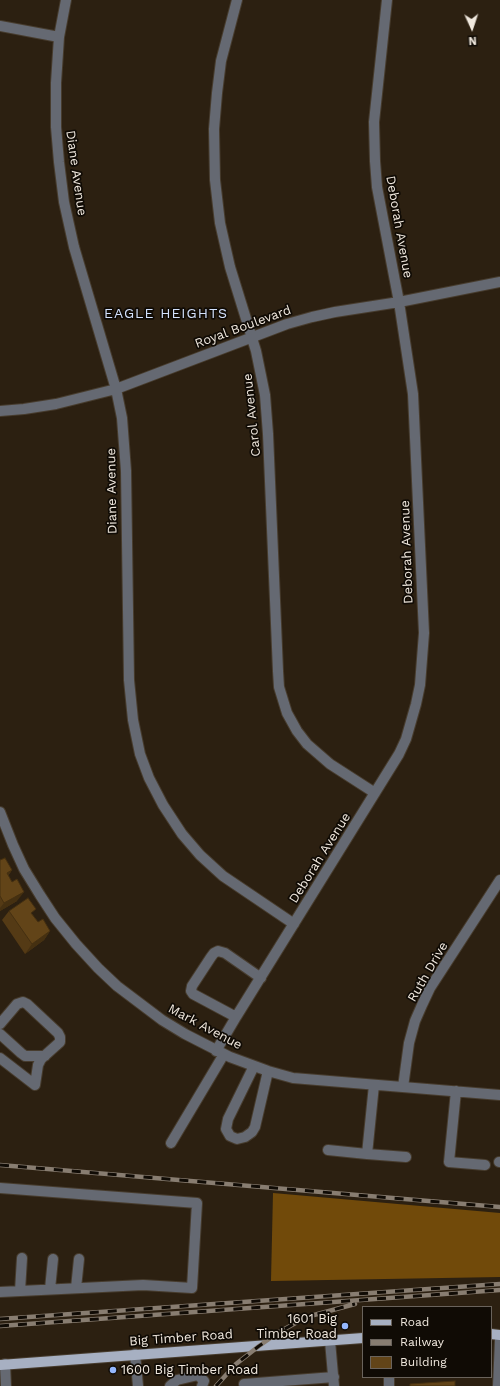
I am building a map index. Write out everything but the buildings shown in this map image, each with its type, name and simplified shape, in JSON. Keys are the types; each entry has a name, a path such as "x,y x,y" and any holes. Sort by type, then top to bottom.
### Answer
{"main road":[{"name":"Big Timber Road","path":"2,1364 362,1338"}],"street":[{"name":"Diane Avenue","path":"66,0 59,37 56,83 56,127 59,162 64,202 74,247 116,388 122,418 124,442 129,680 133,720 140,754 149,778 163,806 182,834 200,855 223,876 294,924"},
{"name":"Carol Avenue","path":"237,0 222,61 217,93 214,129 215,180 220,223 230,267 259,364 267,412 278,671 282,699 287,713 297,731 307,744 330,764 376,793"},
{"name":"Deborah Avenue","path":"171,1143 220,1053 236,1017 399,754 406,739 420,686 424,633 413,394 399,302 377,187 374,139 374,122 387,0"},
{"path":"0,26 59,37"},
{"name":"Royal Boulevard","path":"0,411 56,404 116,388 287,324 312,317 500,282"},
{"name":"Mark Avenue","path":"0,812 24,869 47,907 76,944 107,977 138,1003 168,1024 220,1053 268,1071 293,1078 500,1095"},
{"name":"Ruth Drive","path":"403,1087 409,1043 415,1021 422,1005 430,988 500,880"},
{"path":"236,1017 193,994 192,986 214,953 218,951 225,953 261,978"},
{"path":"0,1024 17,1004 23,1002 58,1033 60,1038 60,1042 41,1059 38,1065 35,1085 0,1058"},
{"path":"0,1034 25,1056 45,1056"},
{"path":"254,1066 228,1119 226,1129 230,1136 237,1139 245,1137 252,1132 255,1127 268,1071"},
{"path":"367,1154 374,1085"},
{"path":"456,1091 449,1162 485,1165"},
{"path":"328,1150 406,1158"},
{"path":"0,1188 197,1203 192,1288 143,1285 0,1292"},
{"path":"20,1291 22,1258"},
{"path":"50,1289 53,1259"},
{"path":"76,1288 79,1259"},
{"path":"496,1379 500,1340"},
{"path":"244,1384 334,1382 330,1341"},
{"path":"135,1354 138,1386"},
{"path":"2,1364 6,1386"},
{"path":"170,1386 177,1380 198,1375 204,1381 202,1386"}],"shaded area":[{"path":"273,1193 500,1213 500,1277 271,1281"}],"railway":[{"path":"0,1165 500,1207"},
{"path":"0,1319 500,1284"},
{"path":"0,1326 500,1290"},
{"path":"216,1386 236,1364 279,1332 303,1319 355,1304"}],"place":[{"name":"1601 Big Timber Road","path":"345,1326"},
{"name":"1600 Big Timber Road","path":"113,1370"}],"district":[{"name":"EAGLE HEIGHTS","path":"166,314"}]}
